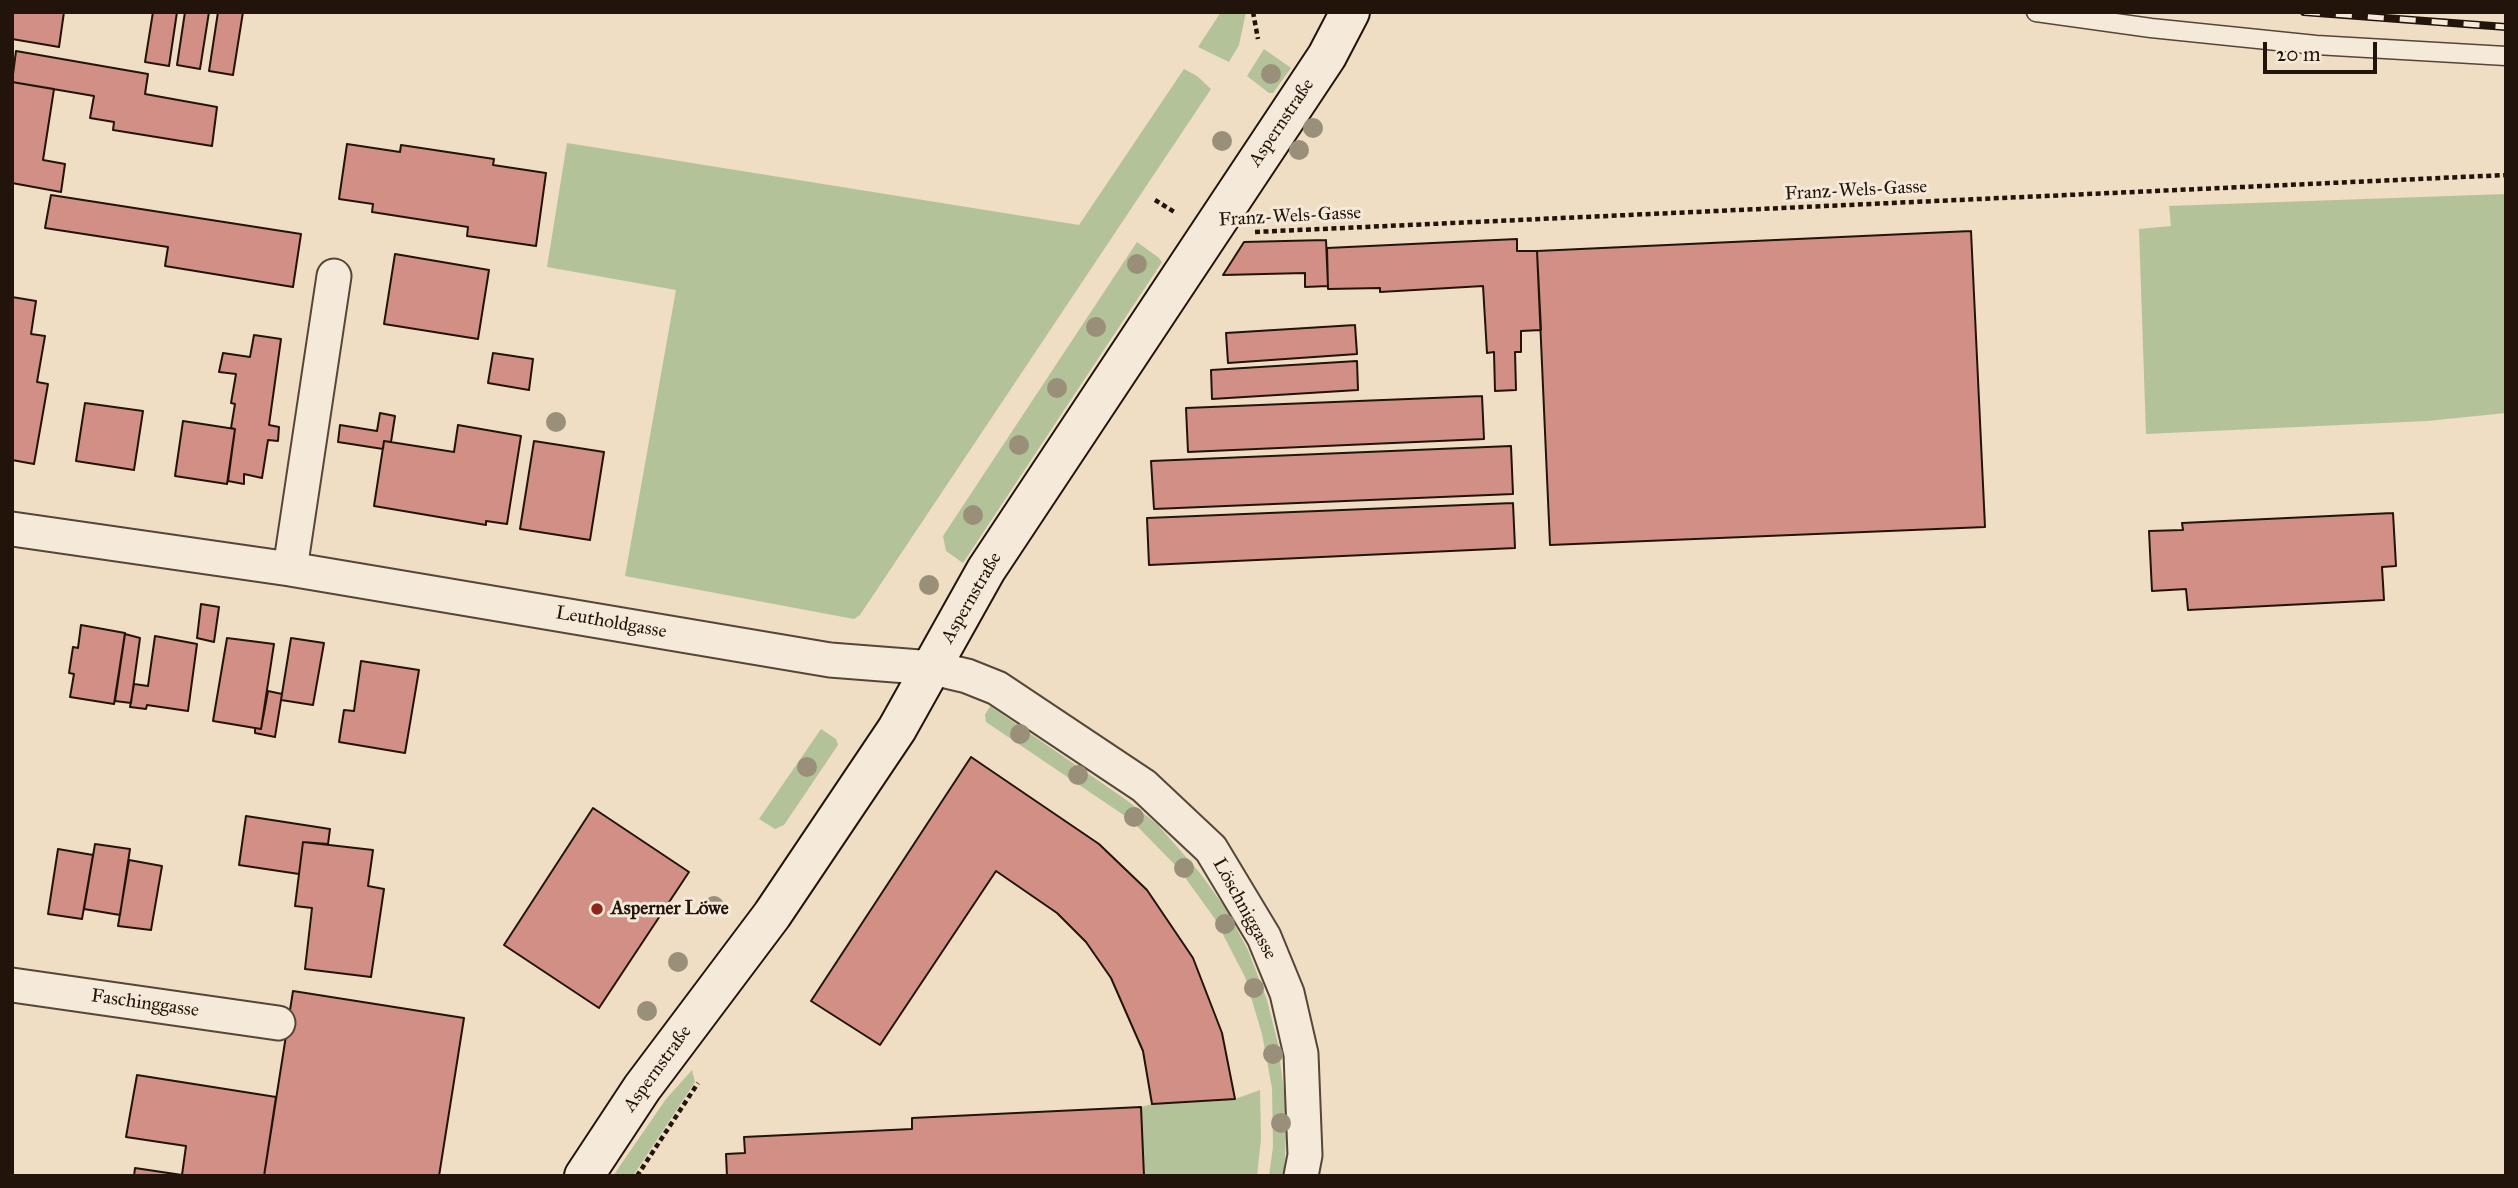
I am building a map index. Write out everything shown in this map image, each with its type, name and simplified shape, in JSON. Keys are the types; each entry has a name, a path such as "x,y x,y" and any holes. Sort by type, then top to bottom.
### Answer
{"street":[{"name":"Aspernstraße","path":"584,1176 642,1088 772,915 897,729 986,570 1327,56 1350,12"},
{"path":"290,569 334,276"},
{"name":"Leutholdgasse","path":"12,529 290,569 830,660 933,668"},
{"name":"Löschniggasse","path":"933,668 967,676 998,688 1144,786 1211,849 1264,937 1287,993 1301,1054 1305,1155 1301,1176"},
{"name":"Faschinggasse","path":"12,985 278,1023"}],"lane":[{"path":"2036,12 2151,28 2316,45 2506,56"}],"path":[{"path":"1253,12 1258,39"},
{"name":"Franz-Wels-Gasse","path":"1208,234 2506,175"}],"green space":[{"path":"1221,12 1246,12 1239,45 1229,62 1198,47"},
{"path":"1264,49 1291,68 1273,93 1269,93 1247,76"},
{"path":"1184,69 1197,76 1211,89 860,615 854,619 625,576 676,290 547,267 567,143 1079,225"},
{"path":"2506,194 2506,413 2427,421 2146,434 2139,229 2171,226 2169,206"},
{"path":"1137,242 1162,262 963,563 946,551 943,536"},
{"path":"990,706 1157,824 1200,873 1226,909 1248,950 1267,1000 1278,1044 1287,1116 1284,1176 1269,1176 1273,1147 1272,1088 1262,1034 1245,977 1215,919 1179,869 1131,820 986,722 985,715"},
{"path":"821,729 836,739 838,745 784,825 775,829 759,819"},
{"path":"692,1070 695,1082 633,1176 613,1176 666,1099"},
{"path":"1260,1090 1261,1139 1257,1176 1144,1176 1141,1107 1235,1099"}],"building":[{"path":"12,12 64,12 59,47 12,39"},
{"path":"153,12 177,12 169,66 145,62"},
{"path":"185,12 209,12 200,69 177,65"},
{"path":"218,12 243,12 233,75 209,71"},
{"path":"16,51 148,74 145,94 217,107 212,146 113,130 114,122 90,118 94,96 12,82"},
{"path":"12,82 54,89 43,160 65,164 61,192 12,183"},
{"path":"347,144 400,152 401,145 494,159 493,165 546,173 536,246 467,236 468,227 372,212 373,204 339,199"},
{"path":"51,195 301,234 293,287 165,266 168,247 45,228"},
{"path":"1971,231 1985,527 1550,545 1537,251"},
{"path":"1517,239 1517,251 1537,251 1541,330 1521,331 1521,352 1515,352 1516,390 1495,391 1494,352 1487,353 1483,286 1380,292 1380,288 1328,289 1327,248"},
{"path":"1326,240 1328,286 1305,287 1305,273 1223,275 1244,242"},
{"path":"395,254 489,270 478,339 384,324"},
{"path":"12,297 36,301 31,334 45,336 37,382 48,384 34,464 12,460"},
{"path":"1355,325 1357,354 1228,363 1226,333"},
{"path":"254,335 281,339 269,425 279,427 278,441 268,440 262,478 244,474 244,484 228,481 235,429 231,428 235,404 231,403 236,374 219,372 223,353 250,357"},
{"path":"493,353 533,359 529,390 488,383"},
{"path":"1357,361 1358,390 1212,399 1211,370"},
{"path":"1482,396 1484,439 1188,452 1186,408"},
{"path":"85,403 143,411 134,470 76,461"},
{"path":"380,413 395,416 391,442 384,441 383,449 338,442 340,425 377,431"},
{"path":"183,421 235,429 227,484 175,476"},
{"path":"458,425 521,436 507,524 486,521 486,525 374,506 384,441 454,452"},
{"path":"534,441 604,452 590,540 520,529"},
{"path":"1511,446 1513,494 1154,509 1151,461"},
{"path":"1513,503 1515,548 1149,565 1147,518"},
{"path":"2393,513 2396,566 2382,567 2384,600 2188,610 2186,589 2152,591 2149,531 2183,530 2182,523"},
{"path":"201,604 219,607 214,642 197,638"},
{"path":"81,625 125,633 114,704 70,697 74,674 69,673 73,647 78,648"},
{"path":"125,634 140,638 131,703 115,701"},
{"path":"155,636 197,644 188,711 147,705 146,709 130,707 134,684 148,686"},
{"path":"227,638 274,644 261,729 213,721"},
{"path":"291,638 324,643 313,705 281,700"},
{"path":"361,661 419,670 405,753 339,742 344,710 354,711"},
{"path":"268,691 282,694 275,737 255,733 255,728 261,729"},
{"path":"971,757 1099,844 1147,890 1193,958 1222,1033 1235,1099 1152,1104 1143,1051 1111,978 1086,942 1057,913 996,871 880,1045 811,1001"},
{"name":"Asperner Löwe","path":"593,808 689,872 599,1008 504,945"},
{"path":"246,816 330,829 328,844 303,842 299,874 239,865"},
{"path":"303,842 373,850 368,886 384,889 371,977 305,969 312,908 295,906"},
{"path":"95,844 130,849 120,915 84,909"},
{"path":"58,849 93,855 82,919 48,914"},
{"path":"129,860 162,866 151,930 118,926"},
{"path":"293,991 464,1018 439,1176 264,1176"},
{"path":"137,1075 276,1097 264,1176 182,1175 186,1146 126,1137"},
{"path":"1141,1107 1144,1176 727,1176 726,1154 745,1153 744,1137 912,1129 912,1118"},
{"path":"135,1168 182,1175 187,1176 134,1176"}],"railway":[{"path":"2304,12 2506,27"}],"place":[{"name":"Asperner Löwe","path":"597,909"}]}
